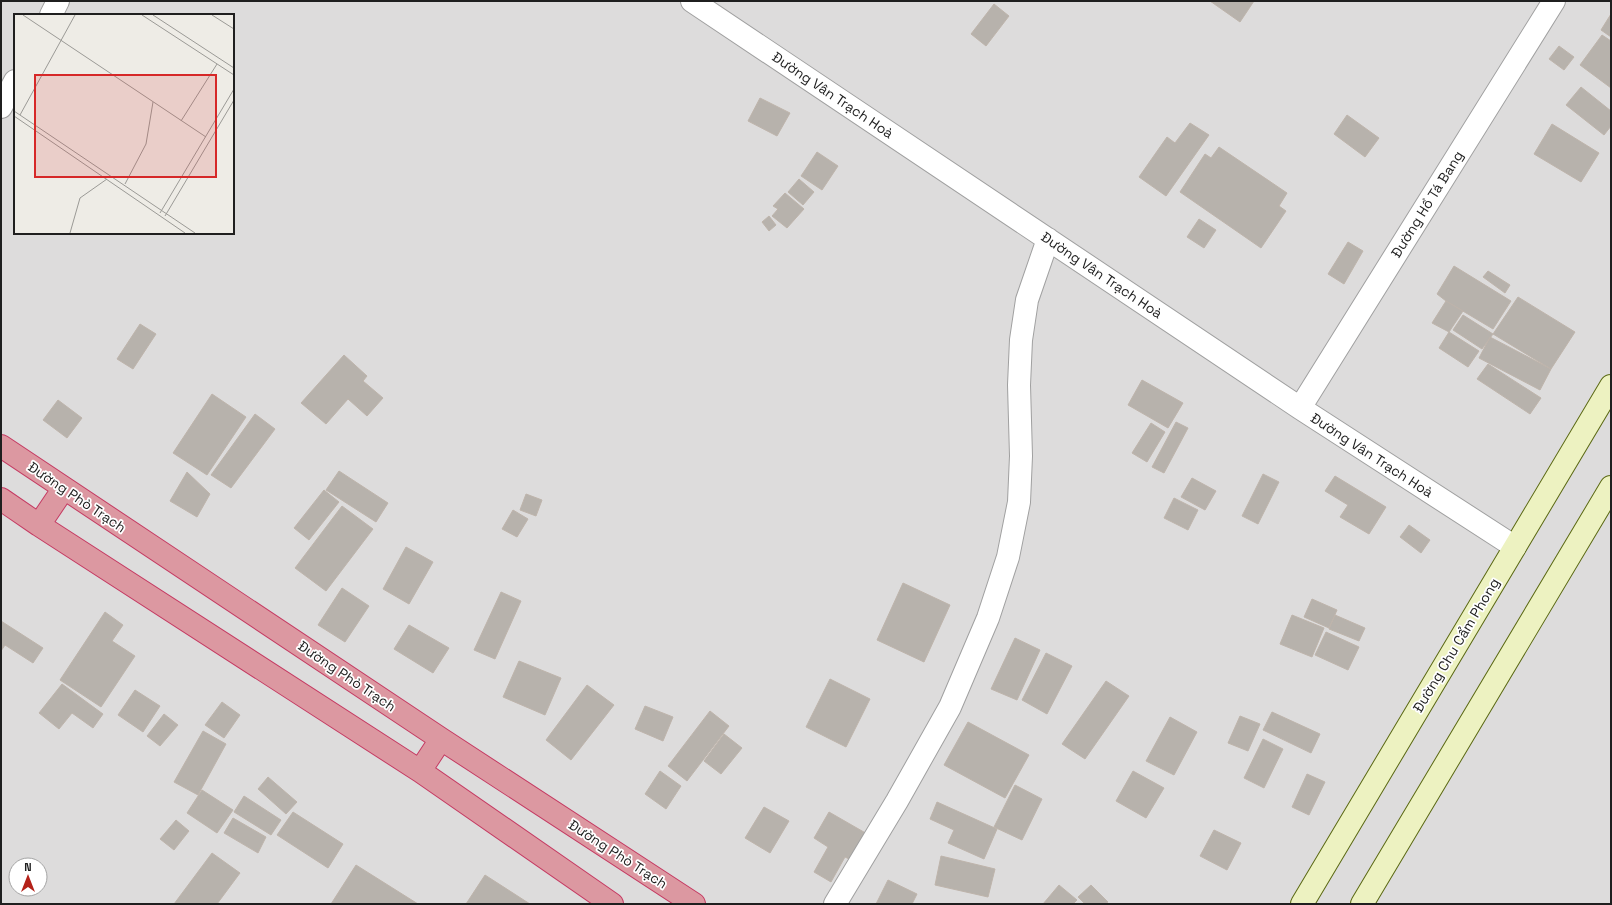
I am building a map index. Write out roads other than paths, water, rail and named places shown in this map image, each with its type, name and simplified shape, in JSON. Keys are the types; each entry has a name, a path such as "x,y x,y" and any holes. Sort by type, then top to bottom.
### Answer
{"highway":[{"name":"Đường Phò Trạch","path":"1,446 442,739 694,904"},
{"path":"39,525 64,488"},
{"path":"1,499 420,771 612,904"},
{"path":"420,771 442,739"}],"street":[{"path":"52,14 58,1"},
{"name":"Đường Vân Trạch Hoà","path":"692,1 1300,408 1515,547"},
{"name":"Đường Hồ Tá Bang","path":"1300,408 1554,1"},
{"path":"1,107 14,83"},
{"path":"835,904 897,801 950,707 988,618 1008,556 1019,502 1021,456 1019,385 1021,340 1027,300 1048,239"},
{"name":"Đường Chu Cẩm Phong","path":"1302,904 1611,386"},
{"path":"1362,904 1611,488"}]}
